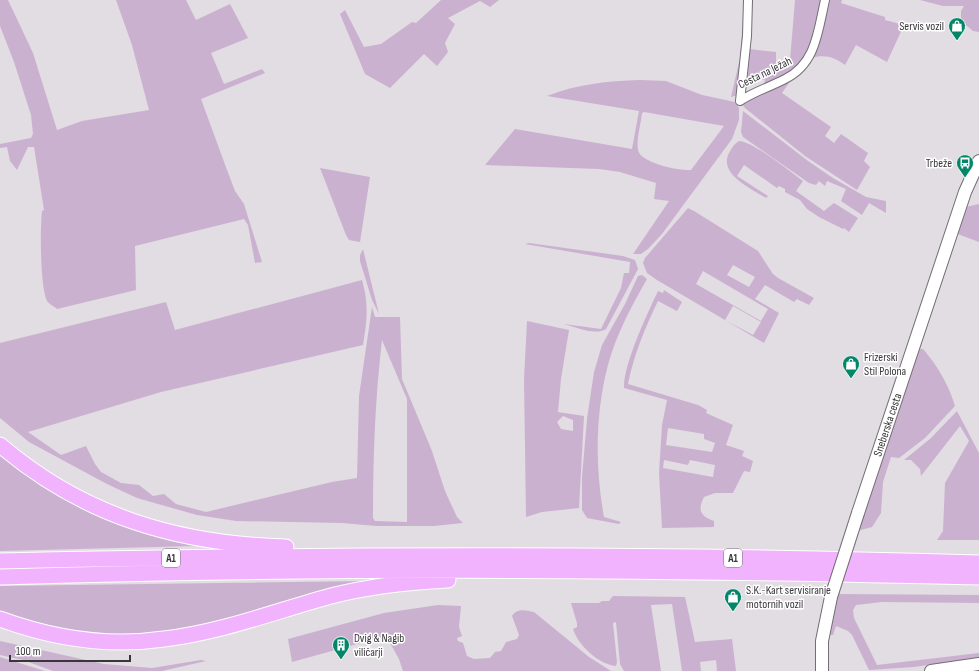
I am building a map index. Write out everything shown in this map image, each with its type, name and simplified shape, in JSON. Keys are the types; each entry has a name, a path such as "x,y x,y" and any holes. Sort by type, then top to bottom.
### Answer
{"highway":[{"path":"0,445 34,472 70,494 108,512 147,527 208,541 316,549 342,556"},
{"name":"A1","path":"0,561 342,556 611,556 854,559 979,563"},
{"path":"0,619 34,630 76,639 120,642 163,640 212,630 365,588 414,582 480,579 508,570"},
{"name":"A1","path":"0,576 200,572 508,570 979,577"}],"street":[{"name":"Cesta na Ježah","path":"748,0 747,36 740,101 765,87 785,79 804,65 812,54 825,0"},
{"name":"Sneberska cesta","path":"822,671 822,641 831,597 964,192 979,161"},
{"path":"931,671 979,664"}],"shaded area":[{"path":"0,0 8,0 33,53 57,130 82,121 149,110 132,45 116,0 186,0 196,20 230,4 248,38 211,53 224,84 262,69 265,73 201,99 235,191 244,204 262,262 255,263 248,225 244,219 135,246 136,290 57,309 47,301 43,283 41,258 41,220 42,211 44,210 34,147 28,147 17,170 10,161 7,147 0,148 0,144 31,138 33,134 31,115 14,62 0,26"},
{"path":"441,0 499,0 490,7 480,1 448,18 455,24 445,43 448,52 437,66 424,54 390,88 365,74 340,14 345,10 364,47 381,44 412,22 416,23"},
{"path":"795,0 824,0 812,45 805,61 792,72 764,84 765,80 745,75 749,49 776,52 776,60 790,60"},
{"path":"827,0 842,0 841,3 885,17 885,20 904,25 887,62 856,45 845,65 837,60 825,56 811,58"},
{"path":"920,0 979,0 979,32 973,31 961,21 961,11 964,6 943,6"},
{"path":"745,17 738,95 731,97 740,58 743,18"},
{"path":"628,80 666,81 702,95 735,102 739,108 739,120 732,139 662,234 648,249 641,254 633,254 669,201 654,199 656,183 620,172 599,169 485,165 515,129 632,149 639,111 547,96 581,86","holes":["644,112 724,126 691,170 670,168 653,162 640,155 638,150 639,132 642,113"]},
{"path":"791,80 782,93 831,127 825,136 834,143 841,134 868,153 864,161 870,167 857,190 805,156 743,105 747,98"},
{"path":"743,111 808,161 833,178 866,197 886,201 886,213 869,203 862,215 841,201 846,189 827,181 825,186 819,181 816,185 809,183 743,137 741,132"},
{"path":"739,141 762,151 803,181 796,191 824,211 834,203 858,218 849,232 844,228 843,229 819,217 807,209 800,200 785,192 785,189 779,186 777,188 744,165 737,176 768,196 766,198 738,180 728,168 727,161 731,149"},
{"path":"320,168 370,177 360,242 349,240 346,235"},
{"path":"979,204 979,242 955,233 966,207"},
{"path":"688,208 758,251 773,274 814,298 809,305 797,299 794,302 765,285 755,299 779,313 764,343 657,280 647,273 643,263 645,258","holes":["733,265 755,277 749,287 727,275","703,271 768,309 761,321 696,284","733,306 761,322 753,335 725,320"]},
{"path":"529,243 623,256 635,260 638,269 606,329 596,332 579,329 564,324 601,329 621,288 624,273 629,273 630,262 525,244"},
{"path":"363,249 379,314 372,300 360,261 360,255"},
{"path":"642,275 647,279 630,310 611,354 604,384 599,422 599,479 604,517 621,522 619,524 587,518 582,510 582,477 587,419 594,372 602,345 625,304 638,276"},
{"path":"362,280 366,297 366,328 363,345 161,392 28,432 61,455 86,446 101,472 121,483 139,485 153,496 164,494 176,504 206,512 332,482 357,478 359,396 372,307 375,317 400,317 402,379 432,451 445,491 457,517 463,523 434,526 376,526 342,523 236,521 197,515 137,498 107,484 29,442 0,418 0,343 166,302 175,330","holes":["382,340 407,399 407,522 375,521 373,518 374,451"]},
{"path":"664,290 682,302 677,311 658,301 640,341 628,384 698,405 707,410 706,413 733,425 726,445 744,451 742,456 753,461 750,472 744,471 733,493 715,493 704,497 701,506 703,515 714,521 714,527 662,528 659,473 662,425 667,400 624,388 627,366 648,312 658,291 663,293","holes":["668,428 704,434 704,439 715,443 712,452 666,445","664,460 688,465 690,460 715,465 713,477 663,468"]},
{"path":"527,321 569,330 561,379 558,412 584,416 579,508 542,512 526,517 524,379","holes":["563,416 573,420 573,431 561,429 557,422"]},
{"path":"917,349 923,349 938,369 946,383 955,406 925,438 899,458 891,457 883,482 881,513 872,527 857,531"},
{"path":"957,411 979,453 979,540 937,540 943,531 945,483 969,441 960,426 921,476 920,469 911,460 904,460 931,438"},
{"path":"0,453 100,515 143,532 195,544 195,546 0,551"},
{"path":"368,581 235,618 163,633 109,635 69,632 0,613 0,586"},
{"path":"839,594 979,595 979,603 882,602 856,605 853,610 854,618 877,665 979,653 979,658 914,667 869,670 852,635 848,631 836,626 833,635 830,635 835,604"},
{"path":"613,596 685,597 695,642 732,639 736,671 717,671 716,660 700,662 701,671 682,671 672,604 651,605 661,671 624,671 620,664 616,622 613,623 617,662 616,666 602,662 590,653 579,641 573,629 577,627 577,623 571,603 599,603 602,601 609,601"},
{"path":"438,605 461,606 459,627 462,636 457,638 458,641 463,643 467,656 474,659 490,658 495,652 501,651 506,642 517,639 519,635 512,616 516,612 524,610 534,612 589,657 611,671 403,671 399,659 386,636 292,662 288,639 384,613"},
{"path":"0,641 104,664 152,668 201,660 206,661 162,671 53,671 23,660 0,655"},
{"path":"0,657 45,671 0,671"}],"place":[{"name":"Servis vozil","path":"957,41"},
{"name":"Trbeže","path":"965,178"},
{"name":"Frizerski Stil Polona","path":"851,379"},
{"name":"S.K.-Kart servisiranje motornih vozil","path":"733,612"},
{"name":"Dvig & Nagib viličarji","path":"341,660"}]}
